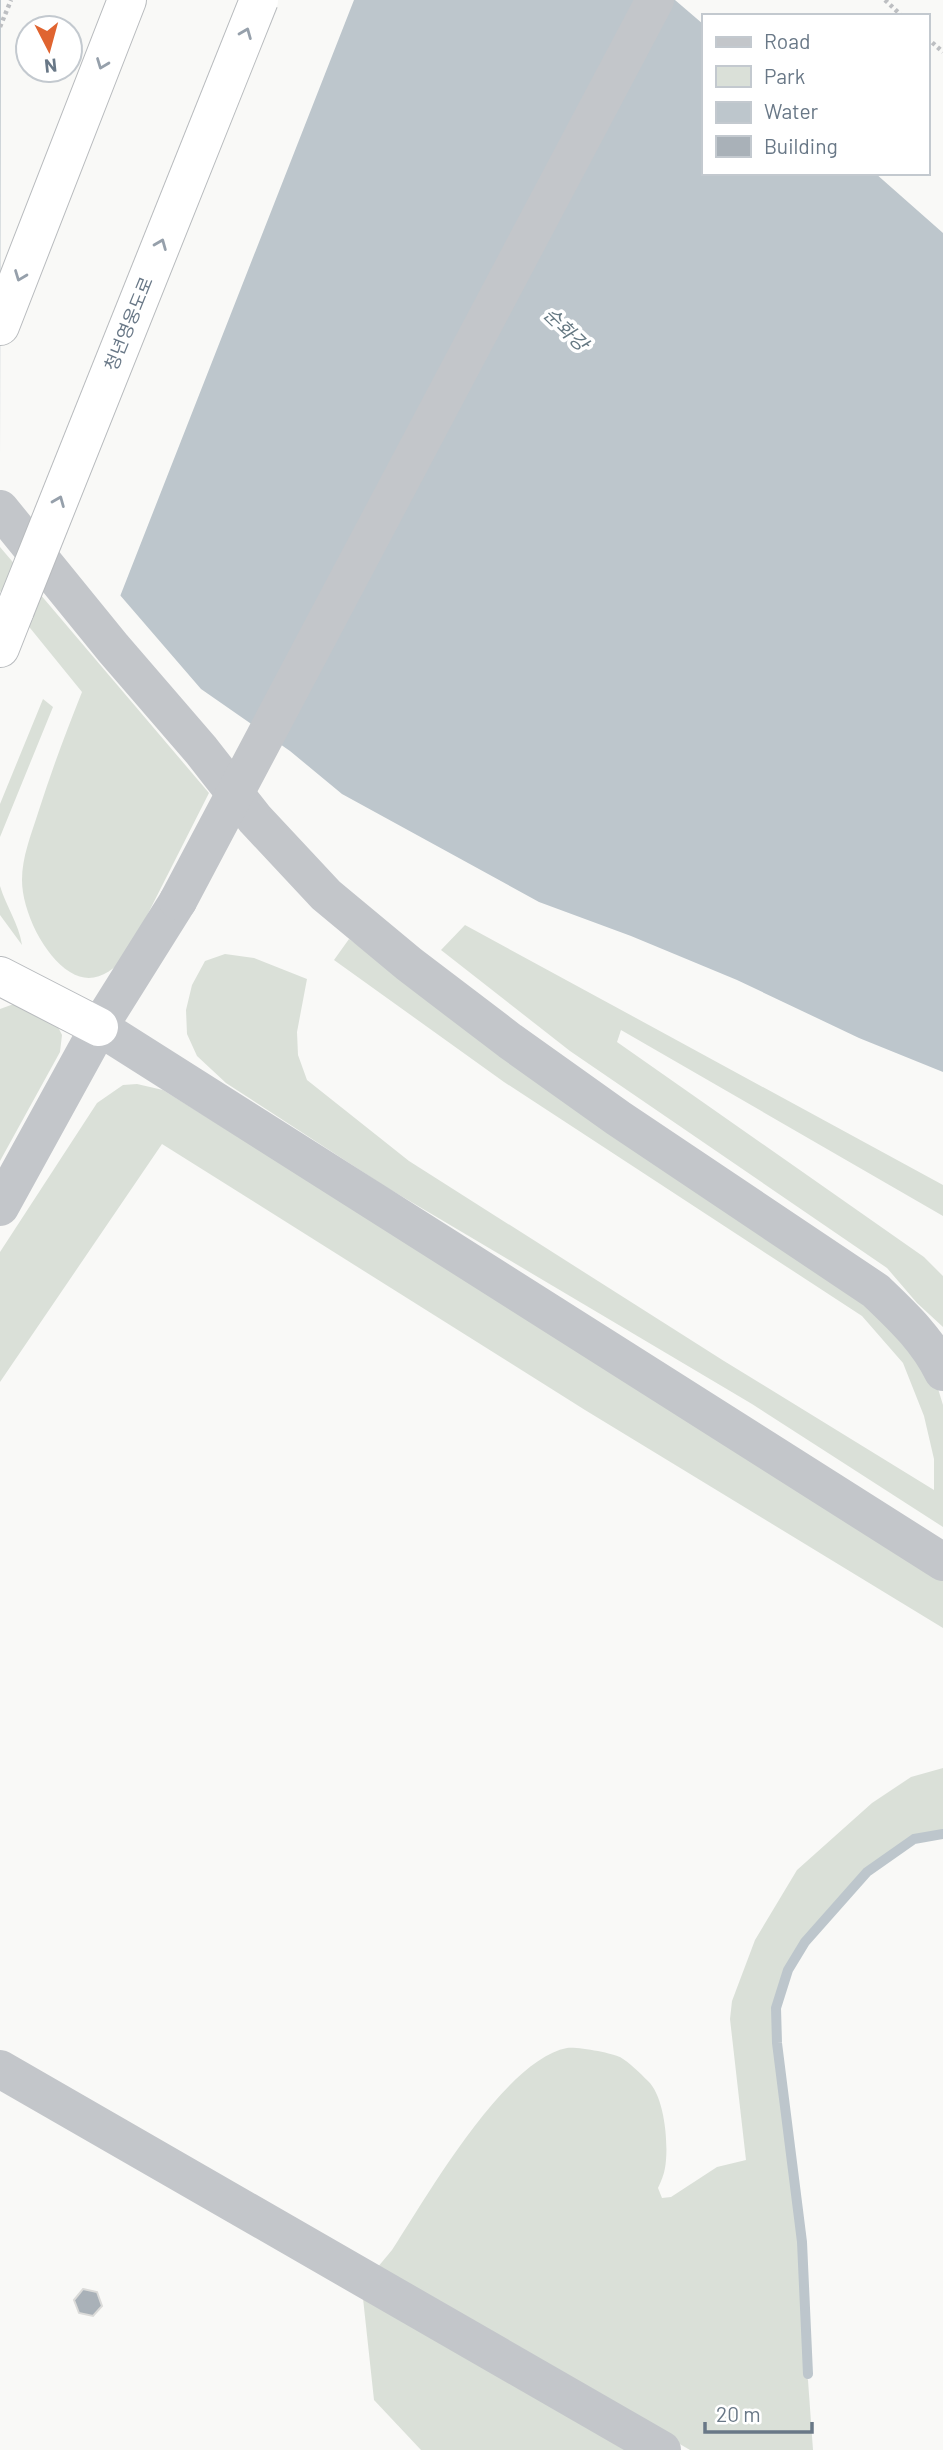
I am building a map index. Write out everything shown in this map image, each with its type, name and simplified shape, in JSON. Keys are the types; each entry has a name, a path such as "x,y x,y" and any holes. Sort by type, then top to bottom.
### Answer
{"highway":[{"path":"0,326 127,0"},
{"name":"청년영웅도로","path":"0,649 259,0"},
{"path":"0,976 99,1027"}],"street":[{"path":"0,1208 99,1027 178,901 655,0"},
{"path":"0,509 113,648 201,750 255,819 326,895 510,1041 618,1118 876,1291 911,1324 934,1354 943,1372"},
{"path":"99,1027 943,1562"},
{"path":"0,2069 662,2450"}],"path":[{"path":"0,27 10,0"},
{"path":"885,0 900,14"},
{"path":"929,40 943,52"}],"green space":[{"path":"0,547 209,793 126,957 114,968 93,978 78,976 60,965 36,932 23,892 22,871 27,846 82,692 0,591"},
{"path":"43,699 53,707 0,837 0,804"},
{"path":"0,886 18,930 22,945 0,915"},
{"path":"465,925 943,1185 943,1216 621,1030 617,1042 924,1257 943,1276 943,1327 917,1303 887,1268 570,1051 441,950"},
{"path":"349,939 855,1288 936,1382 943,1405 943,1527 752,1404 386,1187 226,1083 197,1056 187,1034 186,1010 192,985 205,961 225,954 254,958 307,979 297,1032 298,1055 307,1080 409,1161 724,1361 934,1490 934,1459 924,1416 903,1363 862,1316 504,1082 334,960"},
{"path":"22,1005 58,1027 62,1035 60,1052 0,1161 0,1009"},
{"path":"137,1084 163,1090 943,1575 943,1628 585,1410 162,1144 0,1382 0,1252 97,1103 123,1085"},
{"path":"943,1768 943,1832 912,1837 865,1870 803,1940 785,1969 774,2008 774,2043 799,2243 805,2373 808,2380 813,2450 690,2450 377,2268 392,2250 446,2166 493,2103 518,2077 543,2058 567,2048 594,2050 620,2057 654,2088 662,2110 666,2135 665,2168 658,2188 662,2198 671,2197 717,2167 746,2160 730,2019 732,2001 755,1940 797,1870 872,1803 911,1777"},
{"path":"362,2289 636,2450 421,2450 374,2400"}],"water":[{"name":"순화강","path":"0,0 675,0 702,23 702,175 877,175 943,233 943,1072 859,1038 737,980 539,902 342,794 290,751 201,689 0,456"}],"pier":[{"path":"1,0 354,0 119,599 0,461"}],"building":[{"path":"83,2289 97,2292 102,2306 93,2316 79,2313 74,2300"}],"waterway":[{"path":"808,2374 802,2242 777,2043 776,2008 788,1970 805,1942 867,1872 914,1839 943,1834"}]}
